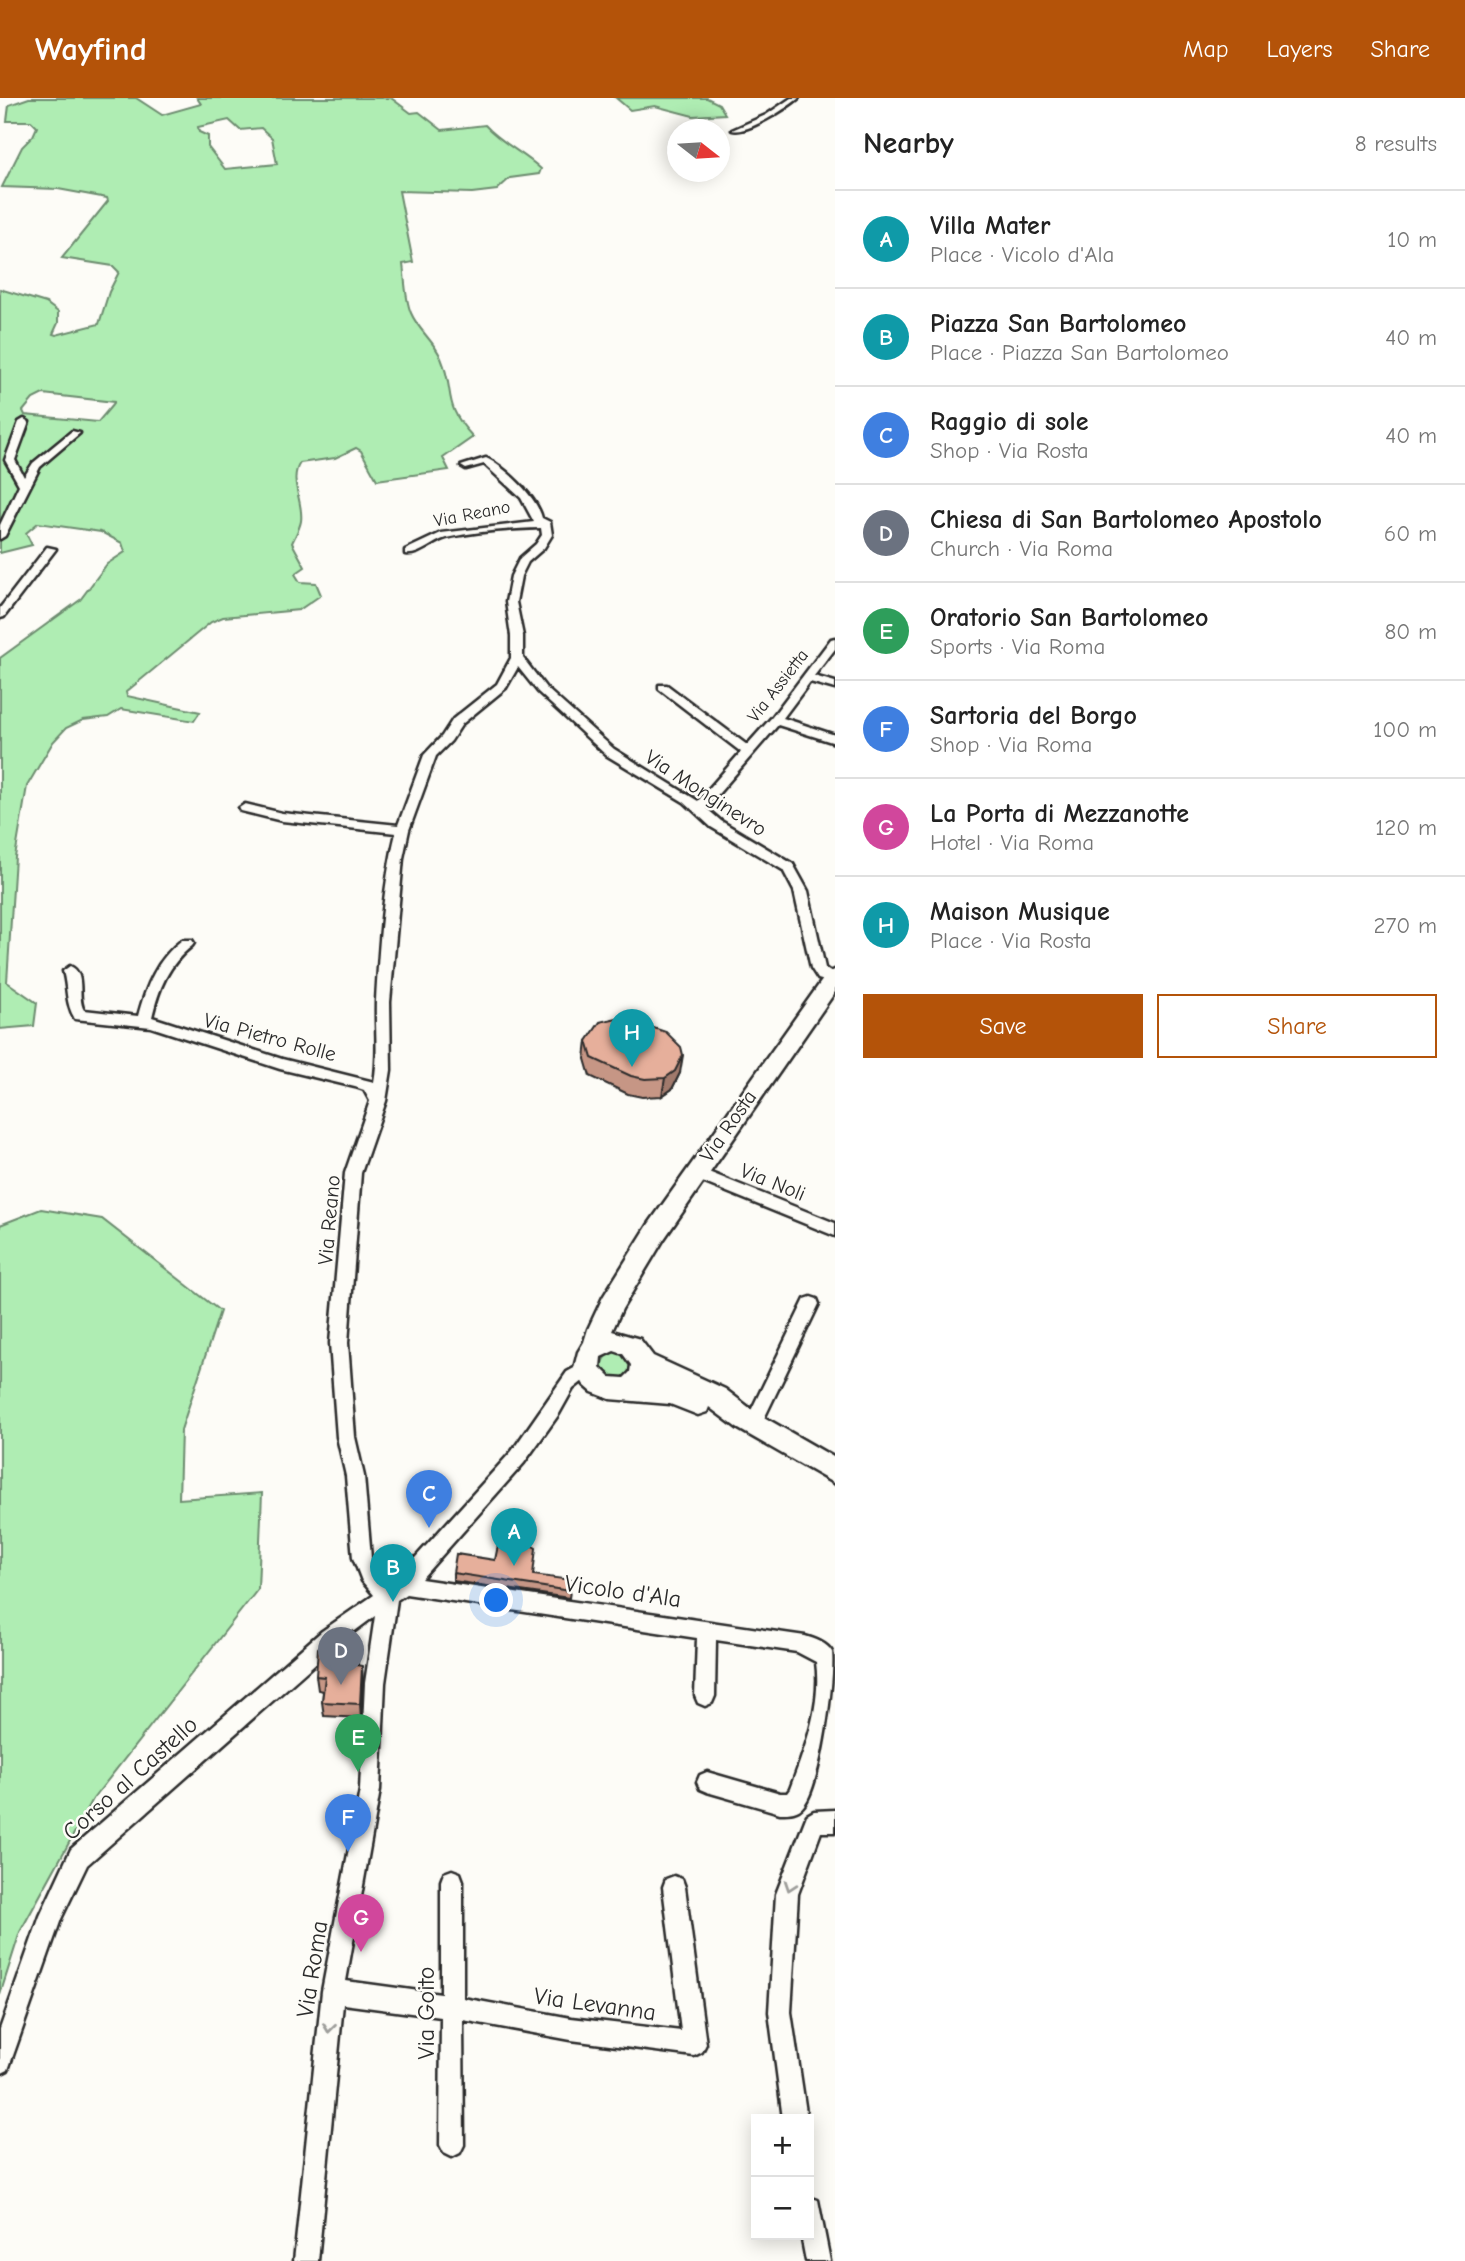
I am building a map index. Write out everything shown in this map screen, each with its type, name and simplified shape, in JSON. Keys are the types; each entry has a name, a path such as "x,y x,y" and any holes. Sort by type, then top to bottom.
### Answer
{"street":[{"path":"735,130 768,116 796,98"},
{"path":"24,422 10,460 24,485"},
{"path":"0,536 36,465 75,433"},
{"name":"Via Reano","path":"409,552 442,536 511,526 544,525 545,522 537,520 537,511 527,496 486,461 466,466"},
{"path":"517,658 517,636 511,602 516,576 524,560 547,535 544,525"},
{"path":"0,615 51,549"},
{"name":"Via Assietta","path":"699,808 776,720 835,641"},
{"name":"Via Reano","path":"395,1591 369,1575 362,1559 355,1476 346,1437 339,1343 353,1173 378,1101 384,1070 383,1002 396,858 403,830 430,755 457,722 502,686 517,658"},
{"name":"Via Monginevro","path":"517,658 529,677 594,740 624,763 688,799 716,824 778,860 794,875 801,891 818,968 823,976 834,979"},
{"path":"807,678 835,686"},
{"name":"Via Assietta","path":"663,687 748,752"},
{"path":"776,720 835,739"},
{"path":"246,808 282,817 403,830"},
{"path":"144,1022 161,971 171,954 187,943"},
{"name":"Via Pietro Rolle","path":"70,971 74,985 74,1006 80,1015 144,1022 280,1064 358,1082 369,1086 378,1101"},
{"name":"Via Rosta","path":"395,1591 518,1457 573,1377 591,1357 611,1304 656,1232 834,979"},
{"name":"Via Noli","path":"696,1173 835,1230"},
{"name":"Via Rosta","path":"624,1343 622,1307 628,1280"},
{"path":"749,1422 811,1304"},
{"path":"749,1422 718,1414 672,1393 603,1387 595,1382 591,1357 604,1342 624,1343 637,1351 644,1363 716,1397 749,1422 835,1472"},
{"path":"630,1388 642,1378 644,1363"},
{"name":"Vicolo d'Ala","path":"395,1591 448,1592 797,1643 816,1650 825,1658 829,1684 825,1720 799,1796 791,1803 780,1803 707,1782"},
{"name":"Via Roma","path":"306,2261 333,1991 370,1790 375,1683 380,1645 395,1591"},
{"name":"Corso al Castello","path":"0,2062 51,1916 79,1857 318,1648 395,1591"},
{"path":"705,1696 707,1630"},
{"path":"794,2114 780,2012 787,1894 825,1821"},
{"name":"Via Goito","path":"452,1881 452,2145"},
{"name":"Via Levanna","path":"333,1991 452,2007 571,2029 694,2044 674,1887"},
{"path":"814,2237 818,2261"}],"green space":[{"path":"29,98 136,98 162,115 201,104 197,98 391,98 411,113 419,112 442,130 485,125 541,169 539,174 510,178 497,190 472,193 399,191 413,262 403,264 409,307 414,319 438,352 453,407 473,437 443,458 449,470 377,480 361,451 356,448 335,458 300,463 296,484 301,521 292,543 305,567 295,574 300,582 316,583 321,595 299,610 223,617 211,622 126,692 127,696 200,712 194,721 121,709 108,717 83,720 66,728 53,742 27,786 15,857 7,982 37,1003 34,1026 0,1029 0,658 80,600 107,564 125,552 122,543 101,532 38,523 26,533 32,545 0,553 0,289 46,303 58,312 58,323 53,334 56,335 99,324 109,292 119,272 113,266 62,258 108,201 107,198 58,189 2,187 22,147 33,136 37,127 31,121 7,121 9,105","holes":["229,120 240,130 261,128 272,138 277,164 225,169 208,147 208,136 199,132 198,127","43,394 114,402 114,403 98,422 25,415 23,411 33,399"]},
{"path":"616,98 707,98 719,104 725,114 693,116 655,106 630,110"},
{"path":"41,1209 102,1219 220,1311 181,1430 179,1499 262,1493 258,1589 93,1799 20,1932 0,1995 0,1225"},
{"path":"616,1352 626,1356 630,1366 626,1376 616,1380 606,1376 602,1366 606,1356"}],"building":[{"path":"621,1017 666,1032 681,1047 683,1055 675,1071 665,1078 645,1079 631,1076 592,1058 587,1041 600,1022"},
{"path":"503,1521 530,1524 531,1545 536,1548 533,1575 571,1580 570,1591 453,1573 456,1554 495,1560"},
{"path":"337,1632 353,1632 351,1653 357,1653 356,1665 362,1666 360,1704 322,1702 325,1677 316,1676 318,1648"}],"place":[{"name":"Maison Musique","path":"632,1067"},
{"name":"Raggio di sole","path":"429,1528"},
{"name":"Villa Mater","path":"514,1566"},
{"name":"Piazza San Bartolomeo","path":"393,1602"},
{"name":"Chiesa di San Bartolomeo Apostolo","path":"341,1685"},
{"name":"Oratorio San Bartolomeo","path":"358,1772"},
{"name":"Sartoria del Borgo","path":"348,1852"},
{"name":"La Porta di Mezzanotte","path":"361,1952"}]}
